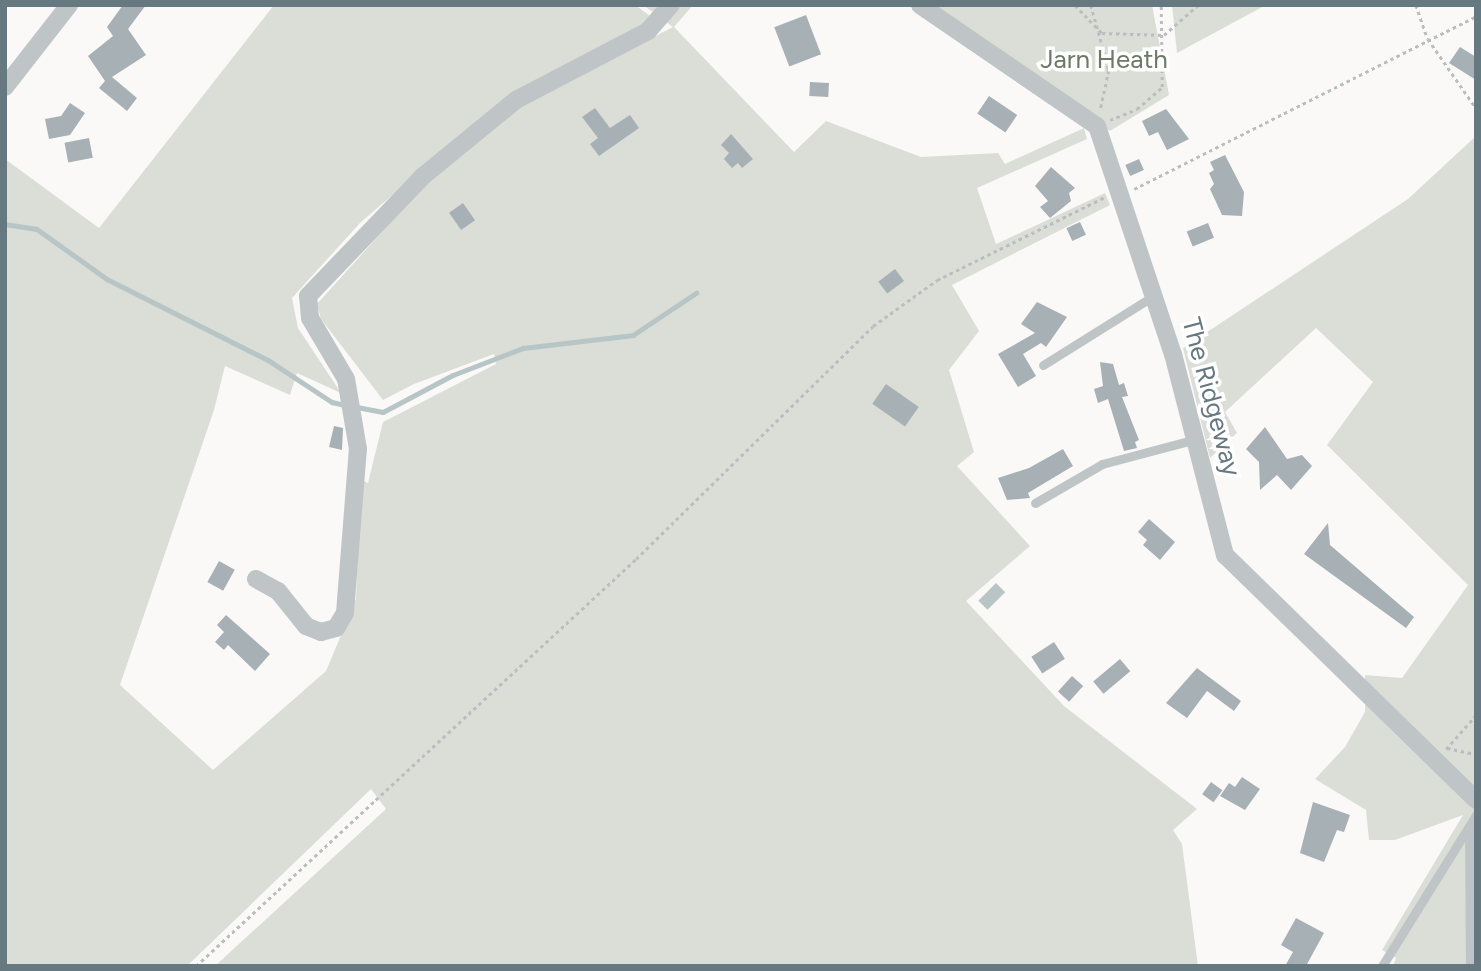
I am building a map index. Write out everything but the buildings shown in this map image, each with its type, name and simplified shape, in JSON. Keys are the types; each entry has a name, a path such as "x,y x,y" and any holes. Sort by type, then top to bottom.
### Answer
{"street":[{"path":"5,87 69,5"},
{"path":"256,579 278,591 306,626 321,632 336,628 345,613 358,449 346,379 310,318 308,296 422,177 516,100 648,31 671,5"},
{"path":"920,5 1097,125"},
{"name":"The Ridgeway","path":"1097,125 1155,295 1196,439 1225,555 1441,755 1476,800"}],"lane":[{"path":"1044,365 1155,295"},
{"path":"1035,503 1101,464 1196,439"},
{"path":"1382,966 1476,815"},
{"path":"1469,826 1470,966"}],"path":[{"path":"1075,5 1102,33 1164,35 1198,5"},
{"path":"1091,5 1102,33 1109,70 1097,125"},
{"path":"1097,125 1137,109 1161,87 1164,35 1161,5"},
{"path":"1416,5 1428,39 1476,108"},
{"path":"196,966 636,559 873,326 937,280 1476,16"},
{"path":"1441,755 1476,715"},
{"path":"1441,755 1476,754"}],"green space":[{"path":"274,5 635,5 653,18 465,132 360,223 292,298 298,328 341,393 297,373 290,395 225,366 214,410 120,685 213,770 326,671 356,599 361,480 368,483 383,422 496,364 494,354 414,384 383,400 321,319 317,304 435,173 520,106 673,27 643,5 693,5 674,27 794,152 826,121 921,157 998,153 1005,164 1084,128 1087,139 977,188 996,244 1105,193 1110,205 952,285 979,331 949,370 974,452 957,466 1030,546 966,601 1064,706 1197,809 1173,830 1182,844 1198,966 215,966 386,809 371,789 187,966 5,966 5,159 99,228"},
{"name":"Jarn Heath","path":"933,5 1152,5 1169,95 1110,131"},
{"path":"1172,5 1266,5 1177,53"},
{"path":"1476,136 1476,966 1393,966 1396,958 1382,950 1463,815 1395,840 1369,840 1366,810 1315,779 1345,747 1365,712 1365,675 1402,678 1468,585 1327,445 1373,382 1316,328 1225,412 1237,433 1210,458 1183,348 1408,199"}],"shaded area":[{"path":"996,583 1005,592 988,610 978,601"}],"waterway":[{"path":"5,224 37,229 107,279 268,360 332,402 345,405"},
{"path":"357,407 383,412 453,375 523,348 633,335 696,293"}]}
